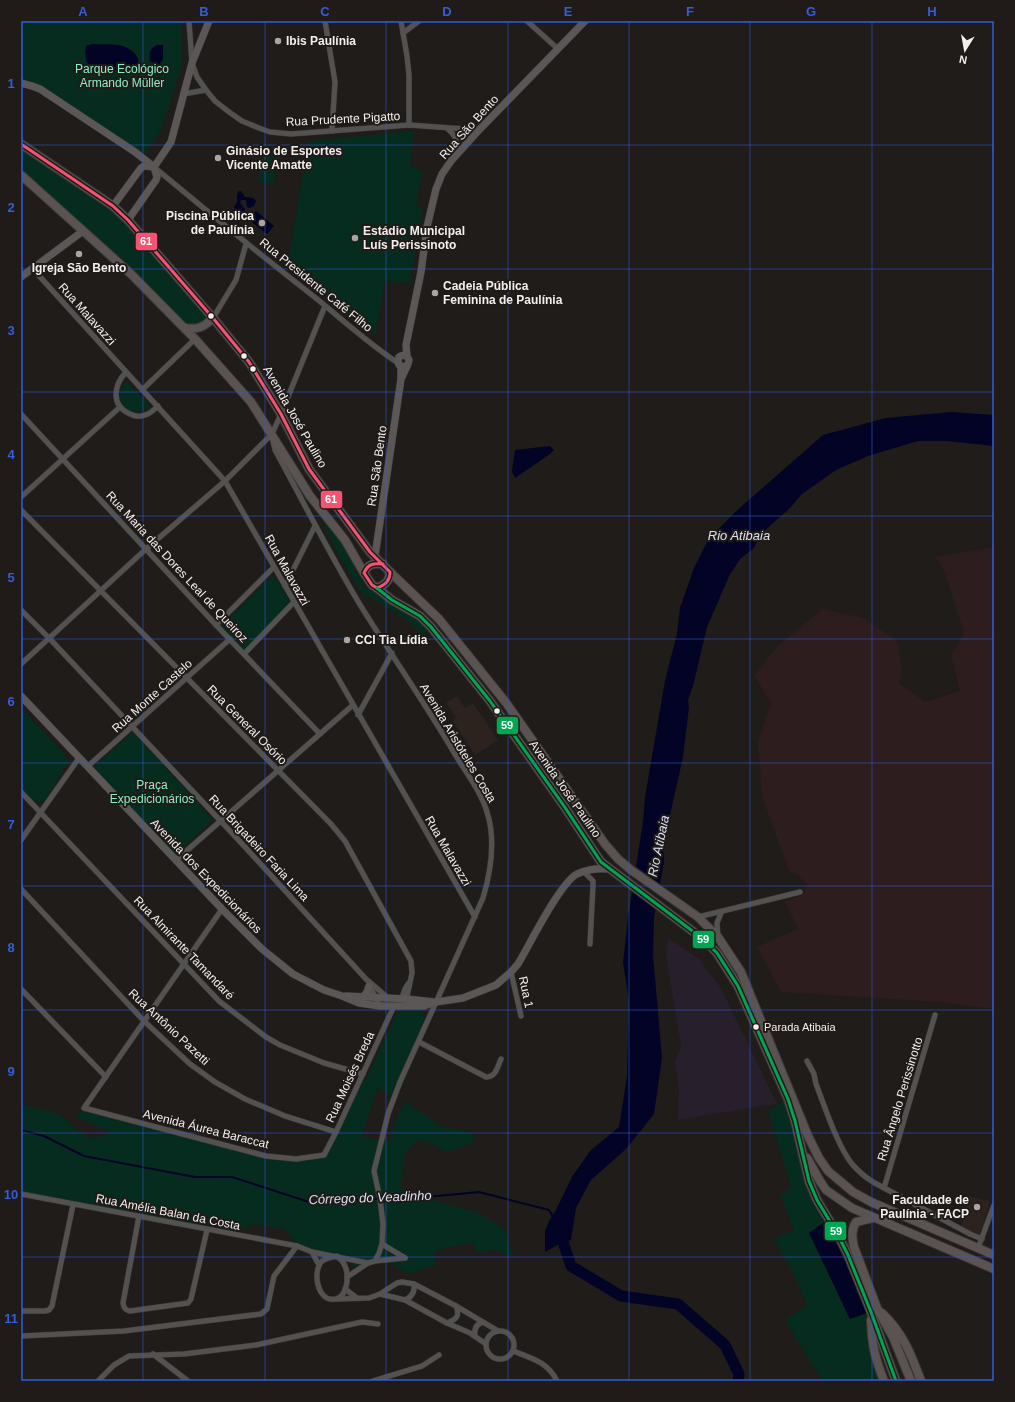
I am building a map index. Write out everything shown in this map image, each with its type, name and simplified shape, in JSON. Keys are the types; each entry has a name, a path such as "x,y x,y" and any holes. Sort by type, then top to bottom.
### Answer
{"main road":[{"name":"Avenida José Paulino","path":"21,144 113,206 128,220 213,318 249,362 281,414 309,468 370,552 383,564"},
{"path":"21,176 130,274 185,328 251,402 310,496 345,540 372,585 377,588 382,586 389,580 390,572 383,564 370,564"},
{"path":"185,328 194,330 201,328 213,318"},
{"path":"364,573 375,556"},
{"name":"Avenida José Paulino","path":"390,572 439,619 494,687 512,710 605,844 618,859 631,870 698,917 718,937 741,972 808,1136 819,1158 831,1175 856,1194 871,1202 994,1255"},
{"name":"Avenida José Paulino","path":"377,588 392,600 420,616 431,627 490,701 564,806 601,862 703,939 717,953 738,986 788,1100 800,1140"},
{"path":"800,1140 809,1164 826,1190 852,1208 994,1269"},
{"path":"800,1140 809,1181 816,1197 843,1244 874,1310 892,1337 911,1381"},
{"path":"874,1218 856,1222 853,1226 852,1238 896,1381"},
{"path":"874,1310 872,1340 874,1355 884,1381"},
{"path":"874,1310 893,1324 901,1336 912,1356 921,1381"}],"street":[{"path":"189,21 192,63"},
{"path":"154,167 171,142 192,63 209,21"},
{"path":"325,21 334,82 332,130"},
{"path":"401,21 409,75 409,125"},
{"path":"403,33 419,21"},
{"path":"527,21 558,50"},
{"name":"Rua São Bento","path":"375,556 401,379 402,361 421,272 427,227 436,189 442,174 460,151 585,21"},
{"name":"Rua Prudente Pigatto","path":"192,63 206,90 215,100 242,121 270,132 291,134 409,125 479,130"},
{"name":"Rua Presidente Café Filho","path":"21,83 40,89 135,152 246,244 383,353 402,361"},
{"path":"183,94 206,90"},
{"path":"447,128 458,140 460,151"},
{"path":"113,206 141,168 144,166 154,167"},
{"path":"128,220 156,180 157,176 154,167"},
{"path":"21,277 83,231"},
{"path":"213,318 236,280 246,244"},
{"name":"Rua Malavazzi","path":"32,268 225,481 475,917"},
{"path":"21,664 50,639 146,549 225,481 272,434 325,306"},
{"path":"143,390 195,339"},
{"path":"126,372 121,378 116,390 115,396 120,407 133,415 142,416 150,413 158,406"},
{"path":"21,496 120,407"},
{"name":"Rua Maria das Dores Leal de Queiroz","path":"21,414 216,625 320,734"},
{"name":"Avenida Aristóteles Costa","path":"272,434 275,450 315,526 359,602 481,797 487,812 491,829 489,877 483,898 400,1082 388,1114 374,1171 382,1213 382,1244"},
{"name":"Rua General Osório","path":"21,510 331,824 345,841 411,961 412,973 403,1003"},
{"path":"285,586 315,526"},
{"path":"216,625 274,567"},
{"path":"244,654 294,602"},
{"name":"Rua Brigadeiro Faria Lima","path":"21,610 221,821 368,982 388,998"},
{"name":"Rua Monte Castelo","path":"87,767 230,639"},
{"path":"358,715 392,653"},
{"name":"Avenida dos Expedicionários","path":"21,696 222,909 262,949 293,974 324,990 359,1003 394,1006"},
{"path":"176,860 353,705"},
{"path":"21,840 79,758"},
{"name":"Rua Almirante Tamandaré","path":"21,792 219,1001 266,1037 302,1055 363,1074"},
{"path":"590,944 594,885 593,881 584,872 594,868 610,869"},
{"name":"Avenida dos Expedicionários","path":"342,996 388,998 403,1003 436,1002 463,998 496,985 518,964 568,881 584,872"},
{"name":"Rua Antônio Pazetti","path":"21,889 144,1021 190,1064 215,1082 260,1106 285,1116 336,1132"},
{"path":"698,917 800,892"},
{"path":"21,989 106,1077 222,909"},
{"path":"718,937 717,923 721,912"},
{"name":"Rua 1","path":"511,972 521,1016"},
{"path":"363,997 367,992 368,982"},
{"name":"Rua Brigadeiro Faria Lima","path":"368,982 380,1006"},
{"path":"394,1006 403,1003"},
{"name":"Rua Moisés Breda","path":"324,1155 394,1006"},
{"name":"Rua Ângelo Perissinotto","path":"884,1188 935,1015"},
{"path":"418,1042 486,1077 490,1077 495,1074 501,1059"},
{"path":"806,1061 814,1074 816,1084 844,1152 862,1175 970,1234 982,1239"},
{"name":"Avenida Áurea Baraccat","path":"106,1077 84,1108 266,1156 296,1158 324,1155"},
{"name":"Rua Amélia Balan da Costa","path":"21,1194 297,1246 312,1252 337,1256 368,1264"},
{"path":"21,1311 45,1311 49,1310 52,1306 73,1205"},
{"path":"978,1248 994,1205"},
{"path":"139,1216 122,1303 126,1311 188,1303 191,1299 207,1230"},
{"path":"347,1277 375,1261 405,1258 382,1244 380,1253 375,1261"},
{"path":"21,1336 124,1331 261,1314 267,1310 274,1276 297,1246"},
{"path":"312,1252 319,1265 318,1287 320,1292 328,1298 369,1298 380,1294 397,1283 402,1282 414,1284 456,1306 498,1331 507,1332 514,1342 513,1351 510,1355 500,1359 494,1358 490,1355 486,1344 490,1336 498,1331"},
{"path":"319,1265 326,1259 337,1256 345,1265 347,1277 345,1289 337,1299"},
{"path":"405,1300 412,1294 415,1288 414,1284"},
{"path":"345,1289 357,1298"},
{"path":"380,1294 405,1300 447,1323 475,1336 486,1344"},
{"path":"447,1323 457,1318 458,1312 456,1306"},
{"path":"98,1381 114,1365 129,1356 184,1354 256,1345 362,1322 378,1324"},
{"path":"475,1336 474,1332 476,1327 478,1324 483,1322"},
{"path":"513,1351 536,1360 553,1372 557,1381"},
{"path":"153,1354 188,1381"},
{"path":"372,1381 422,1366 439,1355"}],"shaded area":[{"path":"994,547 994,1009 939,1002 781,992 757,947 798,929 785,902 802,895 808,885 796,874 789,871 762,796 758,741 771,703 754,675 777,647 822,609 864,618 898,642 902,671 899,683 925,702 960,691 951,655 964,633 944,570 935,557"},
{"path":"457,696 465,708 473,703 498,740 475,755 453,721 456,718 446,703"},
{"path":"668,938 699,959 721,988 777,1104 678,1120 679,1090 675,1062 681,1046 666,956"},
{"path":"969,1196 990,1201 980,1235 971,1233 961,1228"}],"green space":[{"name":"Parque Ecológico Armando Müller","path":"21,21 181,21 181,68 161,130 145,154 40,89 21,83"},
{"name":"Estádio Municipal Luís Perissinoto","path":"414,131 410,165 422,172 416,204 423,211 410,283 385,281 375,335 288,264 308,141"},
{"path":"21,144 113,206 213,318 206,325 185,328 21,175"},
{"path":"263,154 279,157 273,184 258,181"},
{"path":"126,381 150,406 136,412 124,407 120,395"},
{"path":"305,484 348,550 364,587 418,619 428,629 422,635 406,620 373,599 363,595 338,554"},
{"path":"271,577 277,580 290,604 246,649 243,650 221,626"},
{"path":"21,709 54,742 67,760 61,774 44,801 40,802 34,801 28,797 21,789"},
{"name":"Praça Expedicionários","path":"133,732 213,820 174,855 93,767"},
{"path":"418,1010 424,1017 423,1027 390,1096 377,1088 362,1136 381,1141 390,1140 396,1120 405,1101 441,1126 473,1133 473,1142 447,1153 435,1145 419,1140 405,1153 400,1188 433,1200 477,1212 505,1229 513,1257 495,1250 476,1252 473,1243 448,1247 434,1252 436,1265 409,1274 383,1259 362,1268 353,1266 349,1259 336,1258 323,1261 302,1247 284,1229 254,1224 235,1234 21,1192 21,1104 59,1114 89,1139 112,1133 76,1117 84,1108 266,1156 296,1159 324,1155 361,1079 365,1081 396,1015 400,1011"},
{"path":"788,1099 804,1163 827,1220 810,1233 849,1319 867,1313 874,1355 883,1381 822,1381 785,1320 807,1305 796,1278 774,1239 794,1230 781,1197 791,1186 768,1110"}],"water":[{"path":"92,44 116,45 127,48 138,58 136,70 112,70 87,63 85,53 86,46"},
{"path":"157,45 163,45 163,59 158,67 150,61 150,52"},
{"path":"241,191 245,197 253,198 256,201 254,206 249,208 247,207 246,200 241,200 240,203 245,209 244,212 236,210 234,207 237,202 237,194"},
{"name":"Piscina Pública de Paulínia","path":"256,211 274,226 267,234 249,220"},
{"name":"Rio Atibaia","path":"951,412 994,415 994,446 947,441 918,441 868,456 836,470 802,494 790,508 762,533 753,549 741,558 730,574 707,627 693,686 688,700 689,707 683,757 663,846 664,862 654,917 653,955 662,1058 654,1114 626,1149 591,1180 576,1208 571,1240 563,1242 545,1252 545,1231 572,1177 590,1151 619,1127 627,1076 629,1000 623,963 628,918 643,822 645,797 665,681 677,634 680,608 694,568 708,540 734,513 823,435 886,418"},
{"path":"550,446 554,450 550,454 515,478 512,471 515,450"},
{"path":"827,1220 844,1253 867,1313 850,1319 809,1233"}],"pier":[{"path":"634,865 663,886 657,910 631,891"}],"waterway":[{"name":"Córrego do Veadinho","path":"21,1130 44,1136 84,1156 195,1177 232,1177 309,1202 437,1196 479,1192 549,1210 553,1217"},
{"name":"Rio Atibaia","path":"564,1227 563,1242 571,1266 621,1296 678,1304 725,1345 739,1374 738,1381"}],"transit line":[{"name":"61","path":"21,144 113,206 128,220 213,318 249,362 281,414 309,469 370,552 390,572 389,578 386,582 377,588 372,585 364,573 371,565 376,564 379,564 383,564"},
{"name":"59","path":"377,588 392,600 420,616 431,627 490,701 564,806 601,862 703,939 717,953 738,986 788,1099 795,1121 809,1181 817,1200 837,1233 848,1255 871,1312 896,1381"}],"place":[{"name":"Ibis Paulínia","path":"278,41"},
{"name":"Ginásio de Esportes Vicente Amatte","path":"218,158"},
{"name":"Piscina Pública de Paulínia","path":"262,223"},
{"name":"Estádio Municipal Luís Perissinoto","path":"355,238"},
{"name":"Igreja São Bento","path":"79,254"},
{"name":"Cadeia Pública Feminina de Paulínia","path":"435,293"},
{"name":"CCI Tia Lídia","path":"347,640"},
{"name":"Parada Atibaia","path":"756,1027"},
{"name":"Faculdade de Paulínia - FACP","path":"977,1207"}]}
